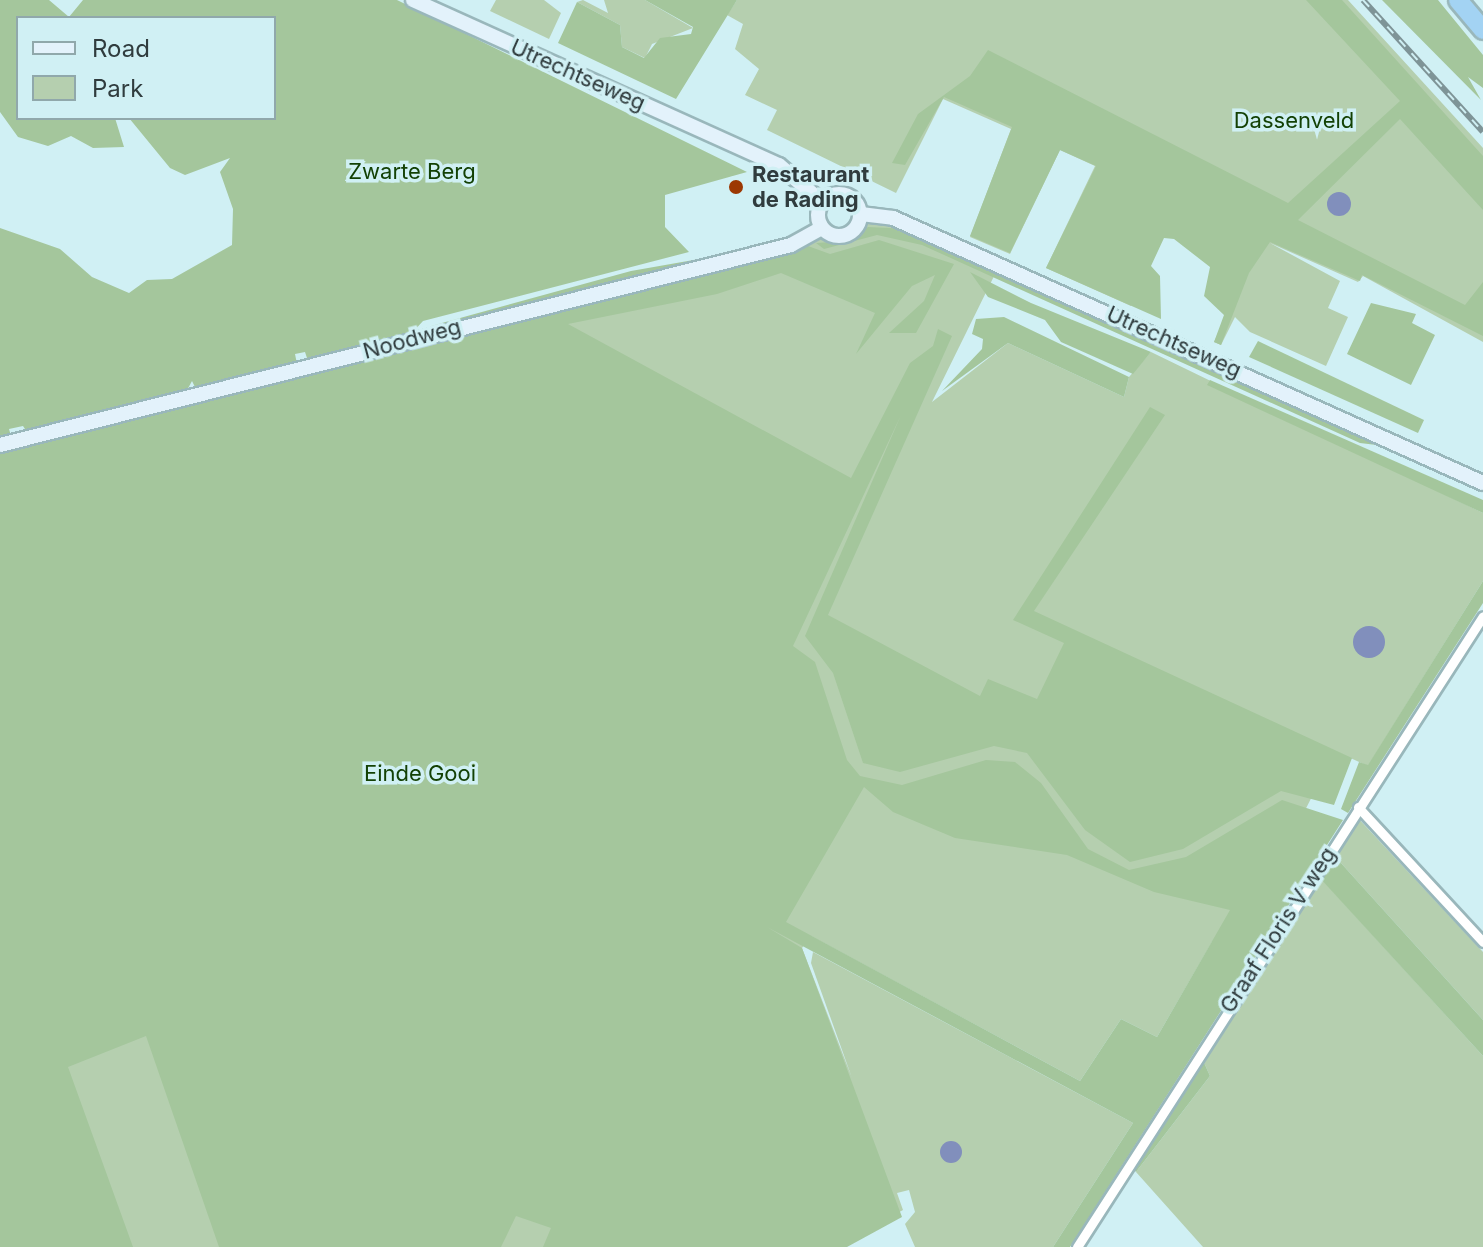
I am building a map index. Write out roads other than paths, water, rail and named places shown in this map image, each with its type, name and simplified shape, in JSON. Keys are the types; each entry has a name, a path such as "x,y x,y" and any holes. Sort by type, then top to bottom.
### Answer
{"highway":[{"path":"1458,0 1483,30"}],"main road":[{"name":"Utrechtseweg","path":"413,0 793,173 822,202"},
{"path":"846,195 861,214 846,235 822,228 822,202 846,195"},
{"name":"Utrechtseweg","path":"861,214 893,218 1483,483"},
{"name":"Noodweg","path":"0,445 791,245 822,228"}],"street":[{"name":"Graaf Floris V weg","path":"1077,1247 1483,616"},
{"path":"1358,807 1483,942"}],"water":[{"path":"1339,192 1348,195 1351,204 1348,213 1339,216 1330,213 1327,204 1330,195"},
{"path":"1369,626 1380,631 1385,642 1380,653 1369,658 1358,653 1353,642 1358,631"},
{"path":"951,1141 959,1144 962,1152 959,1160 951,1163 943,1160 940,1152 943,1144"}],"railway":[{"path":"1363,0 1483,132"}],"place":[{"name":"Restaurant de Rading","path":"736,187"}],"park label":[{"name":"Dassenveld","path":"1294,121"},
{"name":"Zwarte Berg","path":"412,172"},
{"name":"Einde Gooi","path":"420,774"}]}
